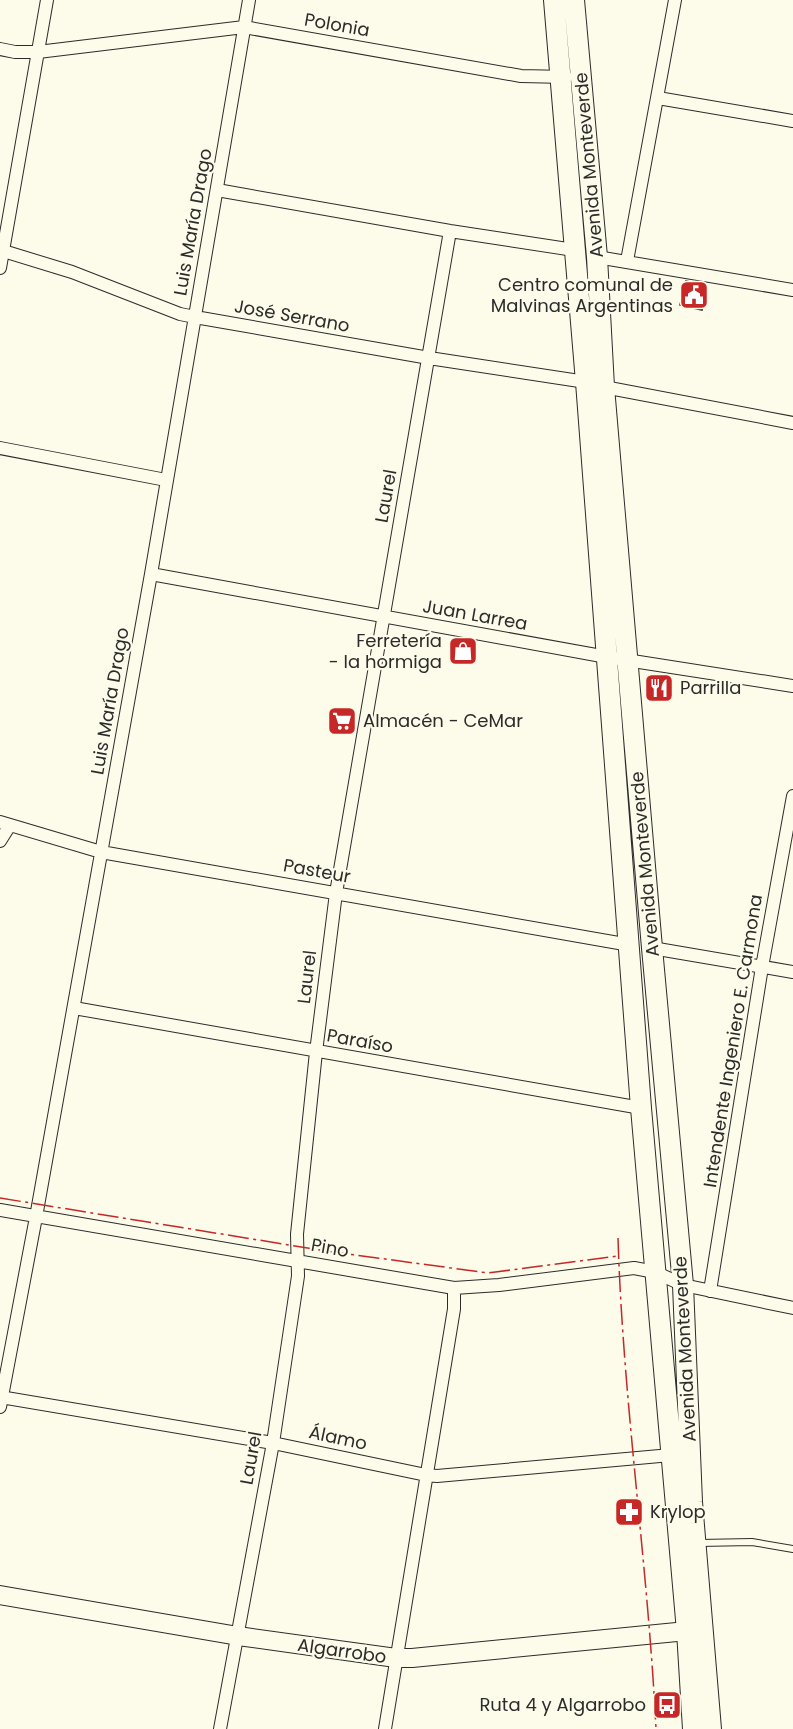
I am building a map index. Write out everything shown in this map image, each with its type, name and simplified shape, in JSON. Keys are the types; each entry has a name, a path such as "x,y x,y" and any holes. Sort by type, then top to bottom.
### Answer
{"main road":[{"name":"Avenida Monteverde","path":"554,0 574,250 595,384 628,660 683,1285 692,1502 711,1729"},
{"name":"Avenida Monteverde","path":"574,0 597,257 595,384 607,657 641,1108 687,1631 693,1729"}],"street":[{"path":"0,267 47,0"},
{"name":"Luis María Drago","path":"0,1400 74,1008 249,0"},
{"path":"627,261 675,0"},
{"name":"Polonia","path":"0,49 15,52 38,52 244,27 521,76 581,77"},
{"path":"658,98 793,121"},
{"path":"217,190 450,231 574,250"},
{"name":"Laurel","path":"220,1729 273,1443 298,1276 297,1234 316,1052 336,893 450,231"},
{"name":"José Serrano","path":"2,250 72,272 180,314 429,358 595,384 793,423"},
{"path":"597,257 793,290"},
{"path":"0,448 166,480"},
{"name":"Juan Larrea","path":"151,574 607,657 793,686"},
{"name":"Intendente Ingeniero E. Carmona","path":"710,1291 762,967 793,796"},
{"path":"0,841 5,824"},
{"name":"Pasteur","path":"5,824 101,852 630,945"},
{"path":"652,948 793,972"},
{"name":"Paraíso","path":"74,1008 641,1108"},
{"name":"Pino","path":"0,1210 454,1288 634,1268 655,1272 683,1285"},
{"path":"683,1285 793,1308"},
{"path":"385,1729 454,1309 454,1288"},
{"name":"Álamo","path":"0,1400 273,1443 437,1476 670,1455"},
{"name":"Algarrobo","path":"0,1595 238,1636 396,1658 687,1631"}],"lane":[{"path":"696,1543 752,1542 793,1549"}],"building":[{"name":"Centro comunal de Malvinas Argentinas","path":"686,281 707,286 702,310 680,305"}],"power":[{"path":"0,1198 326,1251 488,1273 618,1256"},
{"path":"618,1238 625,1361 656,1729"}],"place":[{"name":"Centro comunal de Malvinas Argentinas","path":"694,295"},
{"name":"Ferretería - la hormiga","path":"463,651"},
{"name":"Parrilla","path":"659,688"},
{"name":"Almacén - CeMar","path":"342,721"},
{"name":"Krylop","path":"629,1512"},
{"name":"Ruta 4 y Algarrobo","path":"667,1705"}]}
